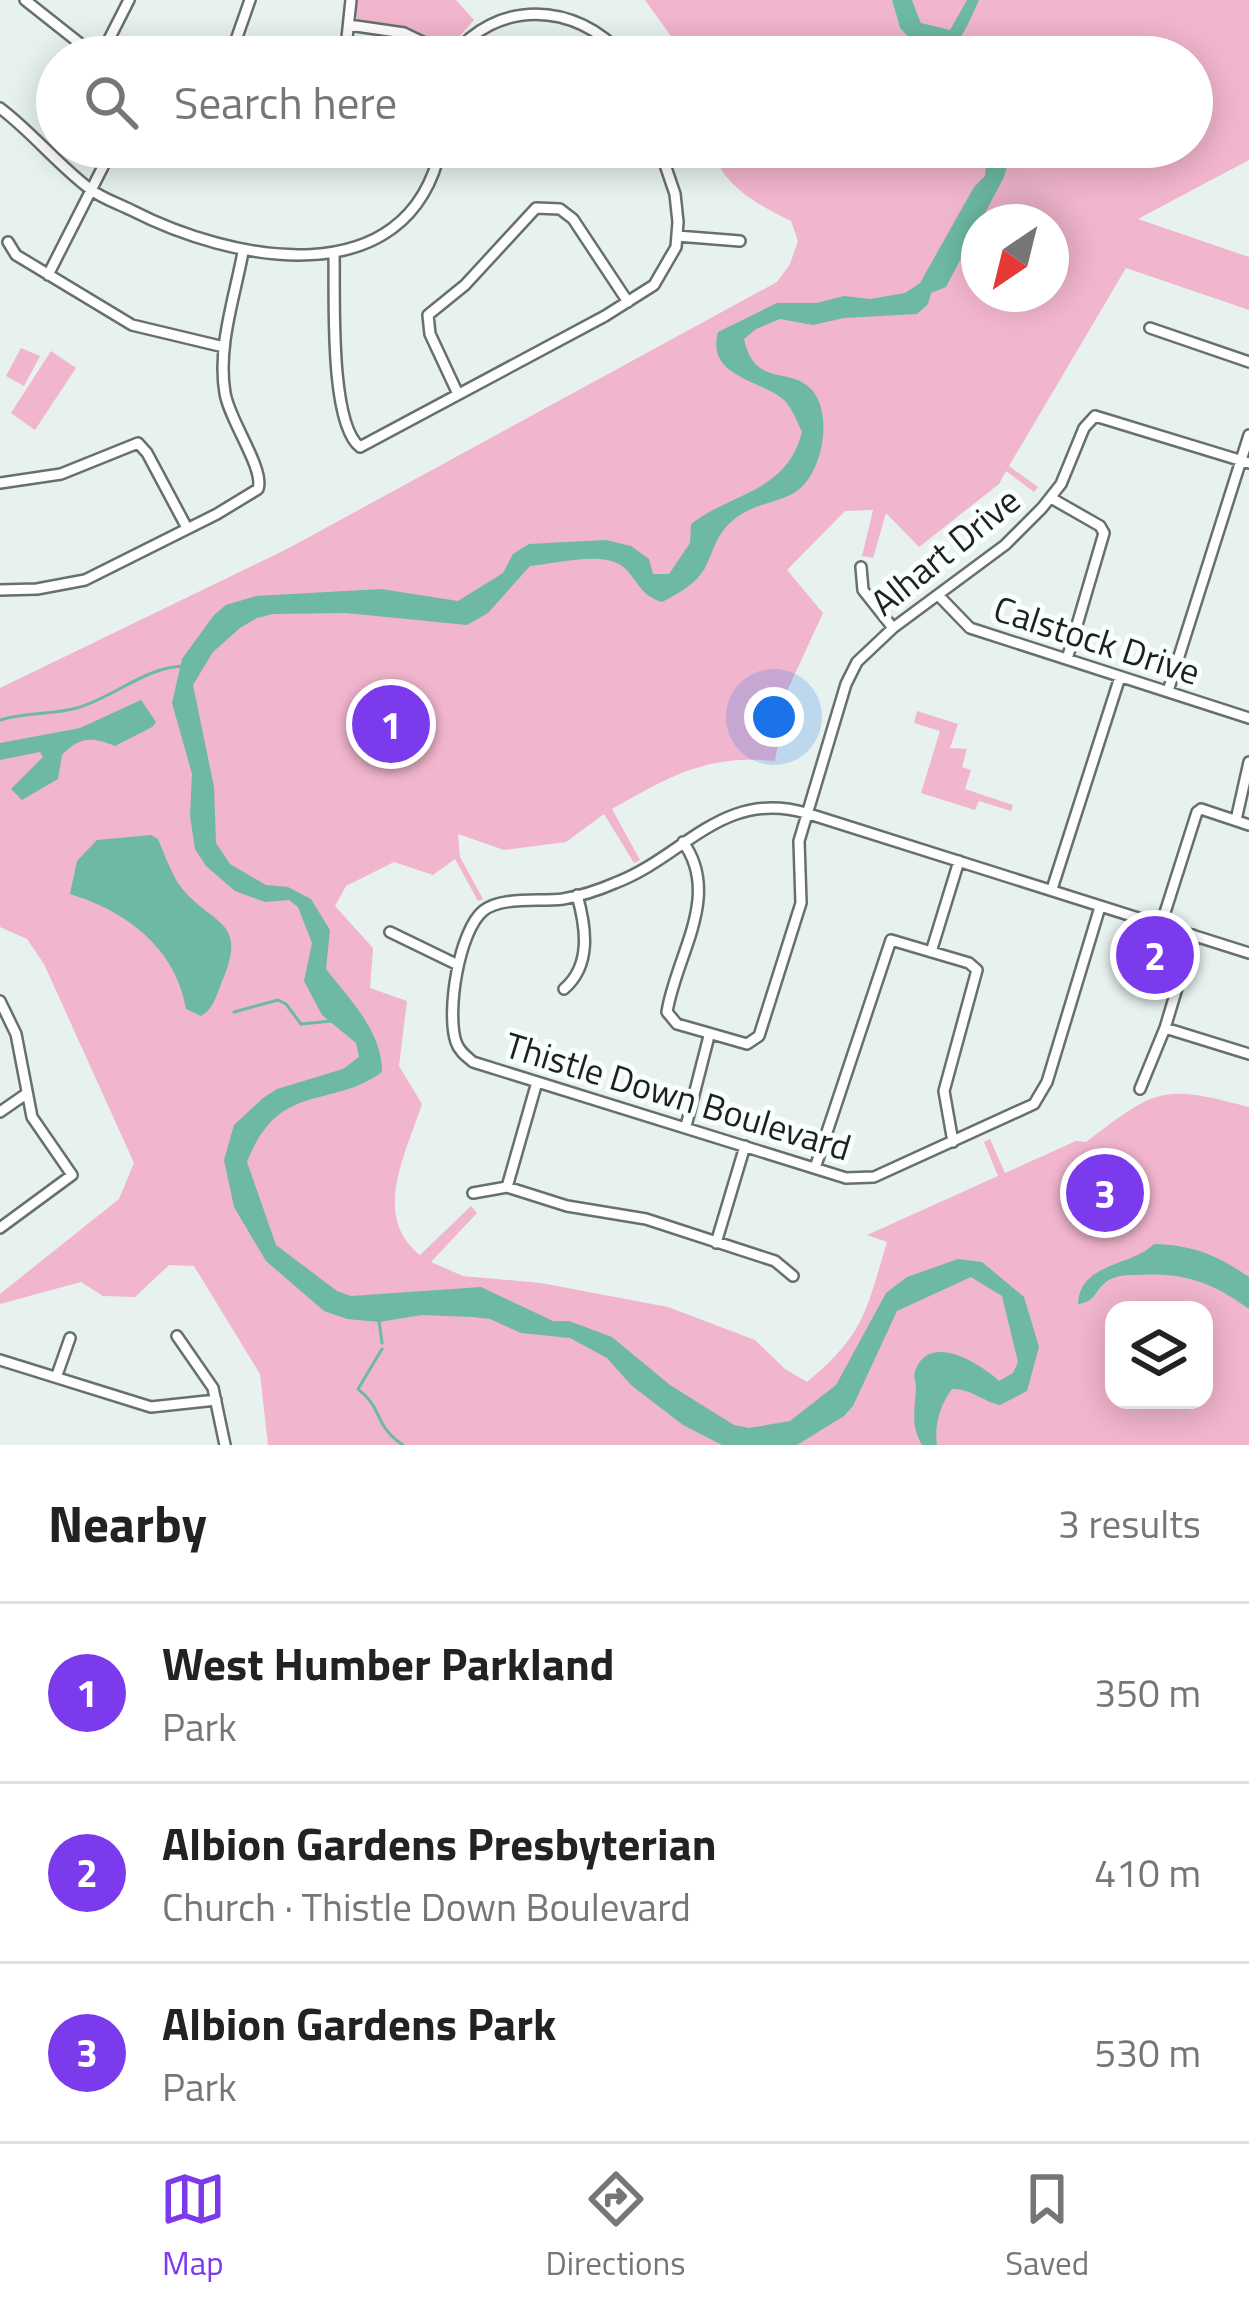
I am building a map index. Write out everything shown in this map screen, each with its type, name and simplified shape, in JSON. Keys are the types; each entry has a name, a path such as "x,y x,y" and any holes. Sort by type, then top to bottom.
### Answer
{"street":[{"path":"25,0 72,36"},
{"path":"110,36 129,0"},
{"path":"237,36 250,0"},
{"path":"348,36 350,0"},
{"path":"467,36 489,16 537,5 585,20 602,36"},
{"path":"349,25 410,36"},
{"path":"0,108 36,140"},
{"path":"67,168 92,190 158,225 244,251 303,257 334,254 367,242 406,212 433,168"},
{"path":"48,275 103,168"},
{"path":"334,254 337,388 355,445 365,446 628,302 659,280 677,236 675,194 666,168"},
{"path":"458,394 430,334 428,315 466,285 536,208 551,207 574,219 628,302"},
{"path":"677,236 740,241"},
{"path":"8,242 16,255 141,329 224,347"},
{"path":"0,590 85,580 232,505 261,484 229,413 224,387 224,347 244,251"},
{"path":"1150,328 1249,362"},
{"name":"Alhart Drive","path":"709,1036 747,1045 759,1036 801,903 798,852 806,813 851,671 893,628 1005,544 1051,498 1065,477 1084,428 1095,416 1245,462"},
{"path":"1168,691 1245,462 1249,435"},
{"path":"0,483 61,474 138,443 187,528"},
{"path":"1051,498 1100,526 1104,533 1067,659"},
{"path":"861,567 863,590 893,628"},
{"name":"Calstock Drive","path":"939,596 970,628 1249,718"},
{"path":"1052,890 1120,676"},
{"path":"1236,820 1249,762"},
{"name":"Thistle Down Boulevard","path":"1100,907 1041,1094 1030,1107 865,1179 815,1168 473,1062 461,1052 453,1028 458,964 475,920 493,904 577,895 631,877 720,819 771,807 806,813 1249,953"},
{"path":"1161,925 1197,812 1202,809 1249,825"},
{"path":"683,842 701,882 667,1012 676,1024 709,1036 686,1126"},
{"path":"931,952 959,861"},
{"path":"564,989 575,979 584,952 577,895"},
{"path":"390,932 458,964"},
{"path":"1140,1089 1165,1028 1193,935"},
{"path":"815,1168 891,940 969,963 977,970 944,1091 953,1142"},
{"path":"0,1001 14,1027 26,1094 40,1132 72,1175 0,1228"},
{"path":"1165,1028 1249,1054"},
{"path":"507,1187 537,1082"},
{"path":"0,1112 26,1094"},
{"path":"716,1243 746,1146"},
{"path":"473,1193 507,1187 566,1206 646,1219 776,1261 793,1276"},
{"path":"177,1336 213,1388 225,1445"},
{"path":"57,1376 70,1339"},
{"path":"0,1360 151,1407 216,1400"}],"shaded area":[{"path":"355,0 456,0 474,20 460,36 417,36 357,19"},
{"path":"645,0 892,0 900,28 908,36 671,36"},
{"path":"892,0 912,0 921,23 950,30 967,0 979,0 961,36 908,36 900,28"},
{"path":"912,0 1249,0 1249,160 1138,219 1249,257 1249,310 1126,268 1009,466 1038,487 1034,492 1006,471 999,484 919,547 886,513 873,558 862,556 873,510 845,511 787,570 823,613 788,689 775,761 728,761 689,770 612,809 640,860 634,863 604,814 566,842 504,850 458,834 460,857 483,899 478,901 455,859 433,875 394,862 346,886 335,906 373,948 370,988 407,1001 399,1066 422,1104 401,1163 397,1222 420,1255 471,1206 477,1213 431,1262 463,1276 541,1283 668,1307 755,1340 785,1369 807,1382 841,1350 868,1304 887,1242 867,1235 998,1176 984,1142 990,1139 1005,1173 1076,1141 1086,1142 1129,1111 1162,1096 1197,1095 1249,1107 1249,1445 268,1445 260,1374 194,1266 169,1265 135,1297 103,1296 81,1282 0,1304 0,1294 119,1199 134,1163 44,964 27,939 0,927 0,688 287,549 777,282 798,241 791,221 754,201 721,168 1213,168 1213,36 935,36 935,29 921,23"},
{"path":"986,168 1007,168 990,204 964,204"},
{"path":"961,210 961,259 946,287 931,293 928,304 917,314 844,318 813,325 780,319 744,339 749,355 764,371 812,390 823,416 817,463 801,488 738,516 719,537 696,579 662,602 610,561 530,566 488,613 467,625 346,613 257,618 213,652 193,685 214,787 216,843 230,864 266,885 288,887 311,899 330,930 326,969 363,1017 381,1057 382,1072 290,1108 260,1136 247,1162 276,1245 337,1291 351,1296 481,1287 553,1321 569,1321 612,1337 670,1385 734,1425 749,1428 790,1421 836,1385 886,1293 907,1277 958,1259 982,1262 1024,1297 1039,1347 1027,1391 1000,1405 952,1389 939,1416 937,1445 922,1445 918,1437 914,1374 923,1358 944,1352 957,1355 999,1381 1013,1373 1018,1362 1002,1296 971,1277 897,1311 853,1406 797,1445 722,1445 683,1425 631,1385 607,1358 570,1338 521,1333 473,1317 422,1315 379,1322 324,1311 266,1261 234,1207 224,1160 234,1125 263,1098 277,1089 343,1069 359,1057 356,1043 322,1015 304,981 312,943 298,907 289,900 265,902 235,891 206,866 195,849 190,816 192,774 172,703 182,659 226,605 256,596 381,589 458,601 503,573 513,554 529,544 606,540 631,546 649,559 653,574 669,574 690,543 691,524 771,479 794,452 802,432 783,399 727,367 716,347 718,332 777,303 817,303 844,296 870,299 905,293 920,283"},
{"path":"21,348 40,356 24,386 6,376"},
{"path":"51,351 76,368 35,430 11,413"},
{"path":"141,700 156,722 152,727 115,746 81,741 62,755 58,779 22,800 11,789 43,757 40,752 0,760 0,743 80,728"},
{"path":"917,711 958,724 950,748 967,749 962,767 971,770 965,789 1013,805 1011,811 979,801 975,810 921,793 940,731 914,723"},
{"path":"151,835 158,839 178,883 229,934 229,962 214,1002 201,1016 186,1009 172,968 145,935 110,911 70,894 77,861 97,840"},
{"path":"1154,1244 1204,1253 1249,1277 1249,1309 1194,1280 1150,1274 1112,1278 1092,1299 1078,1304 1087,1280"}],"waterway":[{"path":"0,720 77,708 144,676 186,666"},
{"path":"234,1012 278,1000 301,1024 332,1021"},
{"path":"379,1321 382,1343"},
{"path":"382,1349 358,1389 387,1431 403,1445"}],"place":[{"name":"West Humber Parkland","path":"391,724"},
{"name":"Albion Gardens Presbyterian","path":"1155,955"},
{"name":"Albion Gardens Park","path":"1105,1193"}]}
